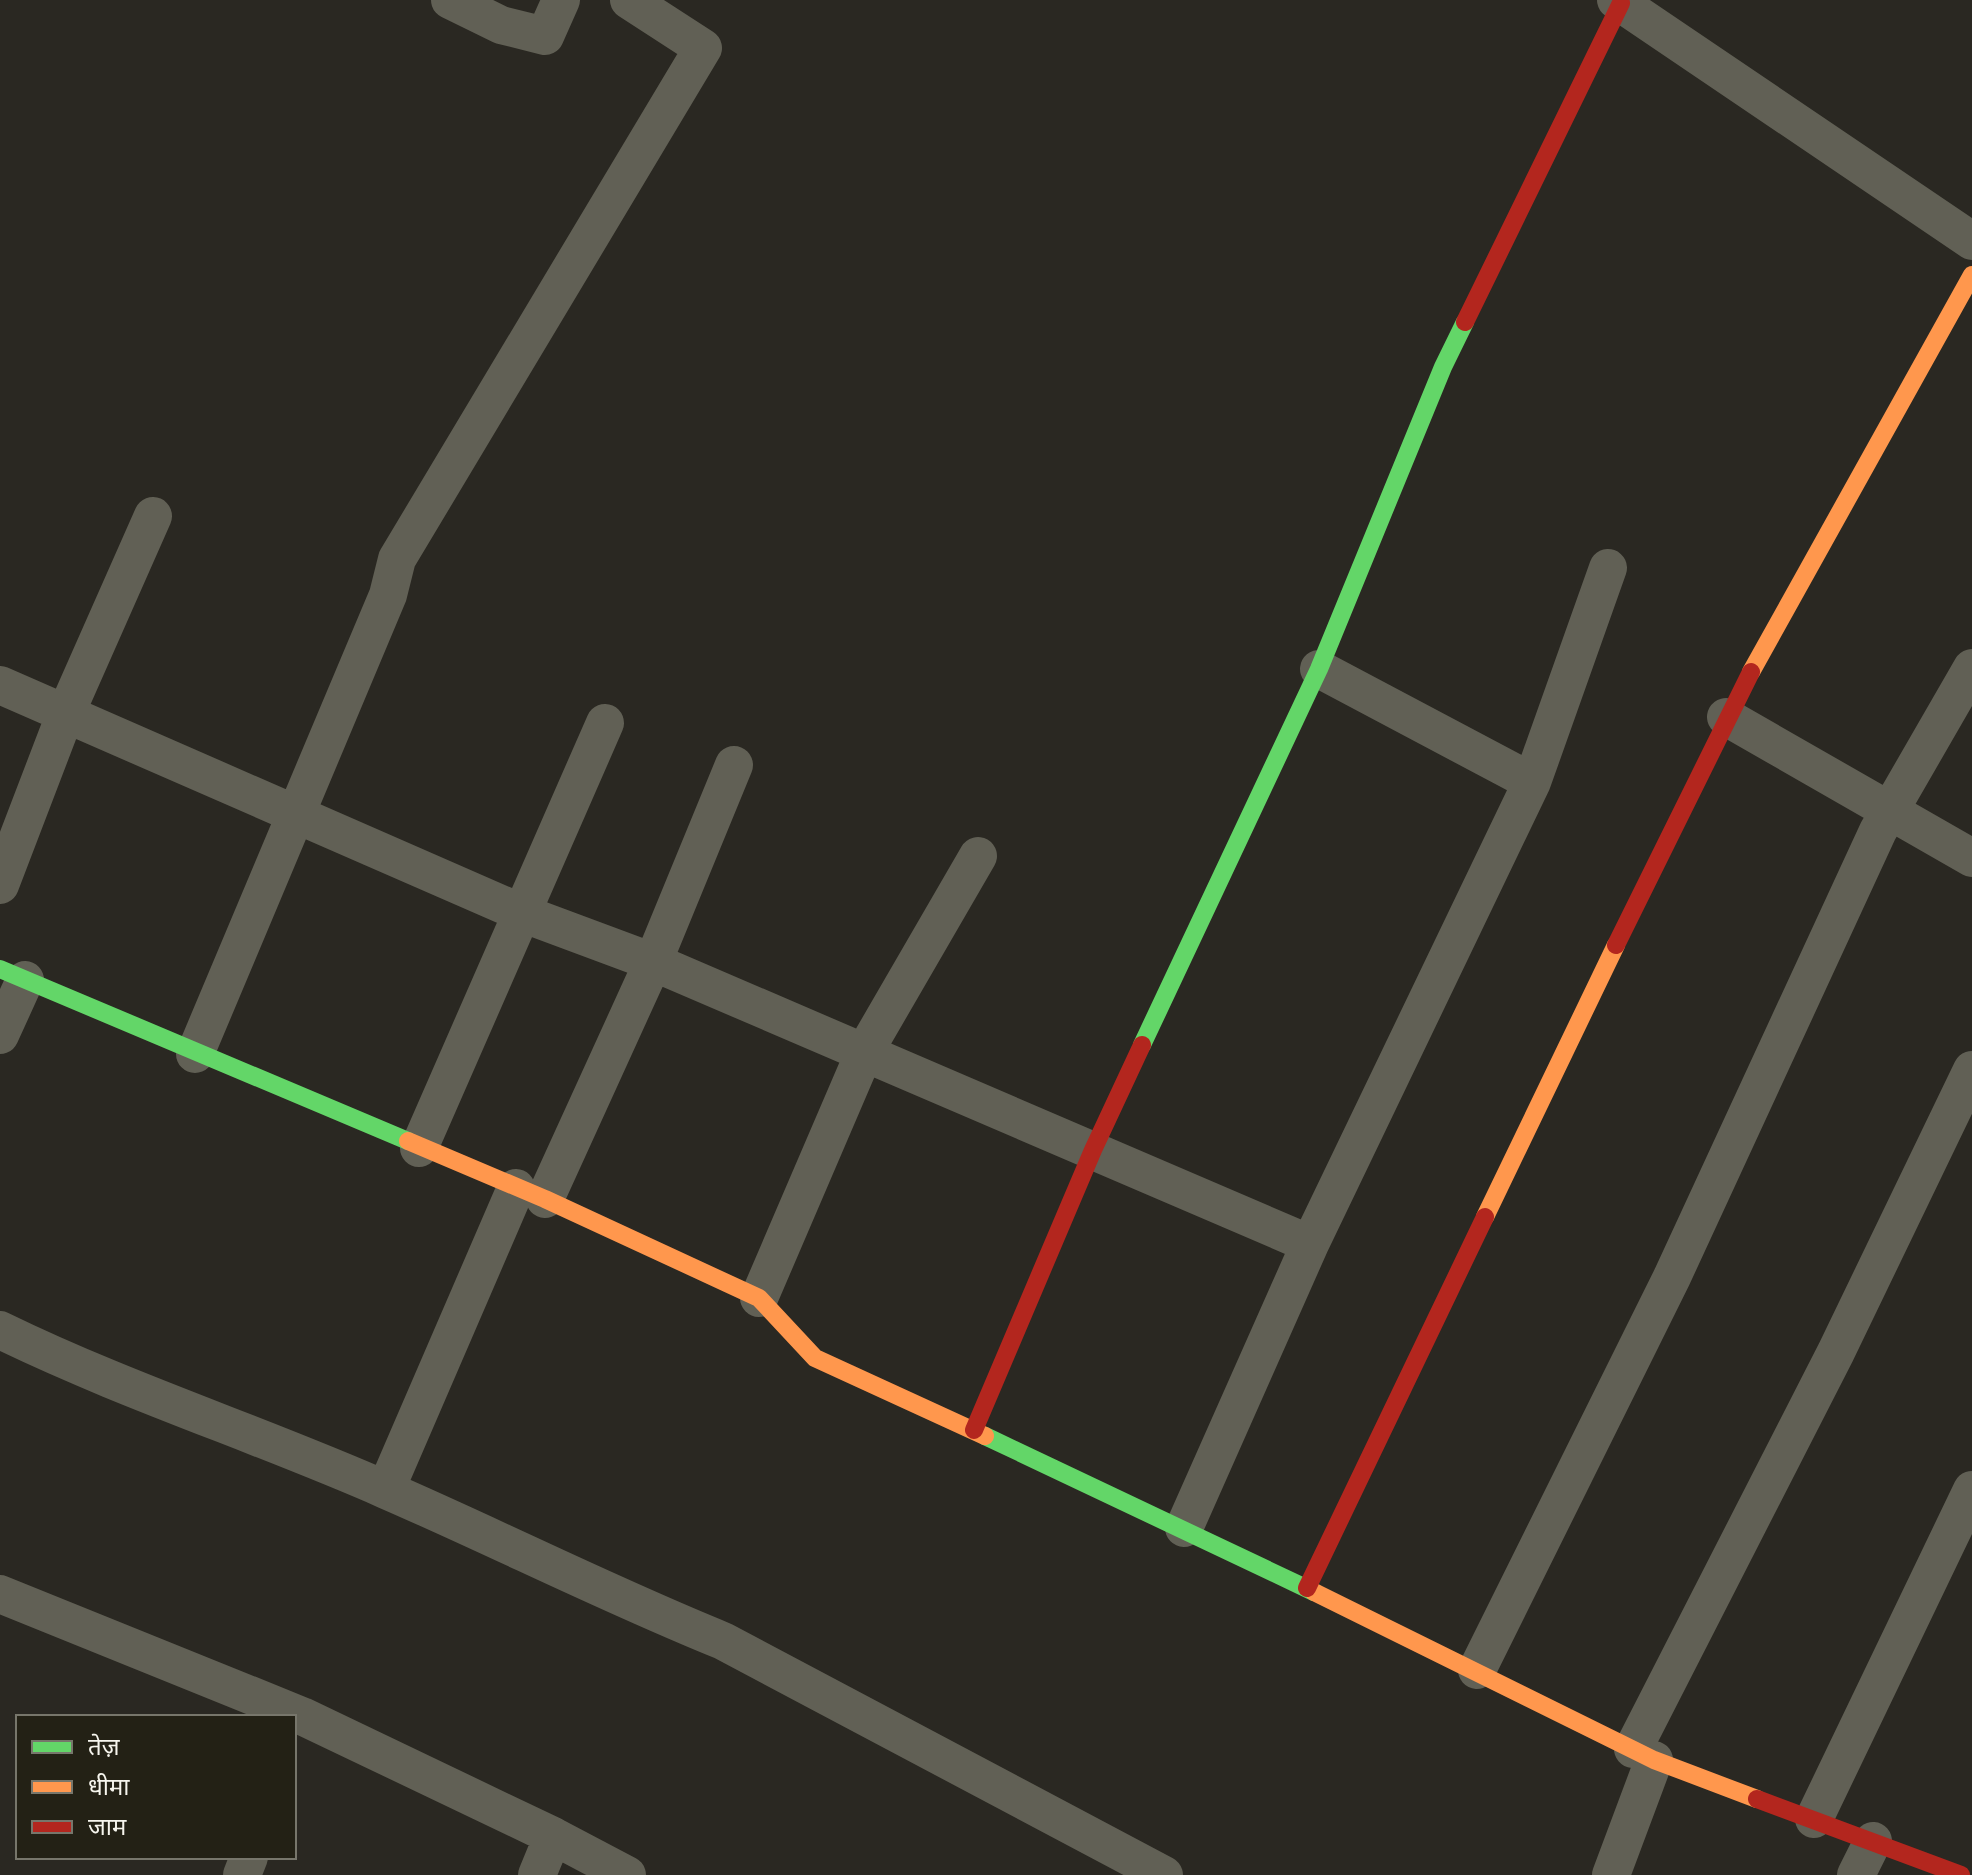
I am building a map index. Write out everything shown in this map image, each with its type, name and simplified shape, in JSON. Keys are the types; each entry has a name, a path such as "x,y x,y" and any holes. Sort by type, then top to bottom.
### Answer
{"street":[{"path":"450,0 501,25 545,36 561,0"},
{"path":"195,1054 388,595 397,559 703,48 629,0"},
{"path":"974,1430 1093,1150 1319,669 1443,367 1618,2 1972,241"},
{"path":"1307,1588 1726,717 1972,275"},
{"path":"0,885 65,715 153,516"},
{"path":"1184,1528 1310,1244 1532,782 1608,568"},
{"path":"1477,1670 1672,1277 1890,811 1972,668"},
{"path":"1319,669 1532,782"},
{"path":"0,685 524,914 653,962 865,1051 1310,1244"},
{"path":"1726,717 1972,858"},
{"path":"419,1148 605,723"},
{"path":"386,1489 531,1194 653,962 734,765"},
{"path":"759,1298 865,1051 978,856"},
{"path":"0,1035 13,975 531,1194 759,1298 815,1358 1184,1528 1644,1754 1961,1875"},
{"path":"1611,1875 1644,1754 1972,1070"},
{"path":"0,1330 55,1357 386,1489 656,1614 723,1641 1164,1875"},
{"path":"1814,1819 1972,1490"},
{"path":"0,1594 273,1715"},
{"path":"298,1726 553,1836 627,1875"},
{"path":"537,1875 553,1836"},
{"path":"1856,1875 1873,1841"}],"traffic: fast":[{"path":"1142,1045 1319,669 1443,367 1465,322"},
{"path":"0,969 408,1141"},
{"path":"985,1436 1314,1592"}],"traffic: slow":[{"path":"1751,672 1972,275"},
{"path":"1485,1217 1616,945"},
{"path":"408,1141 545,1199 759,1298 815,1358 985,1436"},
{"path":"1314,1592 1654,1760 1757,1799"}],"traffic: jam":[{"path":"1465,322 1621,3"},
{"path":"1616,945 1751,672"},
{"path":"974,1430 1093,1150 1142,1045"},
{"path":"1307,1588 1485,1217"},
{"path":"1757,1799 1961,1875"}]}
